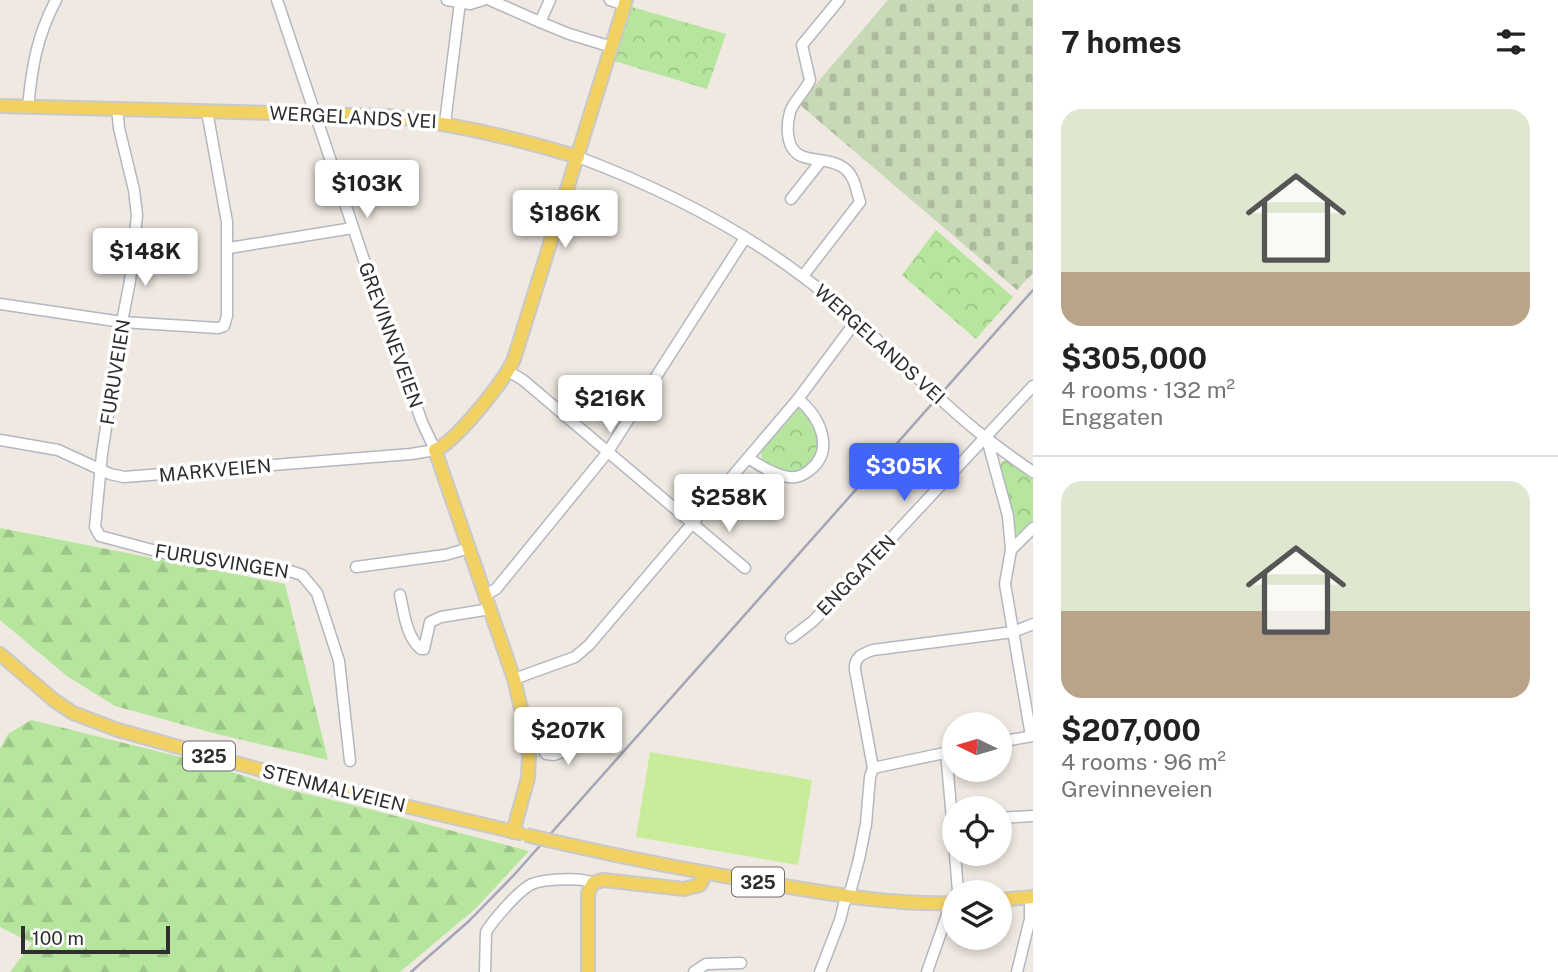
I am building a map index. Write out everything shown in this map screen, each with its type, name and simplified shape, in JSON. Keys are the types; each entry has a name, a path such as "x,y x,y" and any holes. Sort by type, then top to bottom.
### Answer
{"main road":[{"path":"435,450 449,443 508,371 625,3"},
{"name":"WERGELANDS VEI","path":"0,106 367,115 445,123 511,136 578,157"},
{"name":"GREVINNEVEIEN","path":"435,450 514,679 526,734 528,778 513,832"},
{"name":"STENMALVEIEN","path":"0,654 73,713 118,730 307,783 565,844 706,873"},
{"path":"588,972 588,893 593,883 604,880 693,888 702,882 706,873"},
{"name":"325","path":"706,873 900,903 942,903"},
{"path":"1012,899 1031,897"}],"street":[{"path":"28,107 33,60 44,23 56,0"},
{"name":"GREVINNEVEIEN","path":"277,0 399,360 435,450"},
{"path":"447,0 470,4 482,0"},
{"path":"490,0 569,34 612,47"},
{"path":"540,22 550,0"},
{"path":"610,0 625,3"},
{"path":"803,276 860,202 854,181 846,170 833,163 806,158 795,152 790,143 788,122 792,106 810,80 802,45 839,0"},
{"path":"445,123 460,2"},
{"name":"FURUVEIEN","path":"102,470 102,454 130,281 137,215 117,108"},
{"path":"0,304 122,322 218,328 224,326 229,248 223,194 207,111"},
{"name":"WERGELANDS VEI","path":"578,157 665,192 745,238 803,276 987,438 1033,472"},
{"path":"791,200 821,161"},
{"path":"229,248 354,228"},
{"path":"485,595 496,589 607,453 745,238"},
{"path":"514,679 579,655 798,399 856,321"},
{"path":"508,371 523,380 745,568"},
{"name":"ENGGATEN","path":"791,638 830,604 1033,386"},
{"path":"748,458 766,469 788,477 804,474 815,466 823,452 823,433 817,421 798,399"},
{"path":"987,438 1004,493 1009,525 1011,550 1005,584 1032,736 1012,740"},
{"name":"MARKVEIEN","path":"0,440 58,450 117,475 138,476 435,450"},
{"name":"FURUSVINGEN","path":"102,470 95,527 100,536 175,556 212,556 233,564 290,571 302,575 312,585 317,593 341,671 345,733 350,761"},
{"path":"1011,550 1033,528"},
{"path":"356,567 445,555 470,548"},
{"path":"400,595 409,629 416,646 421,649 424,649 426,644 430,622 441,617 490,609"},
{"path":"820,972 859,859 873,768 855,670 858,656 873,650 1013,632 1033,624"},
{"path":"526,734 535,737 546,754 554,755 613,733"},
{"path":"873,768 942,753"},
{"path":"1012,817 1033,816"},
{"path":"485,972 486,932 526,888 536,883 575,878 593,883"},
{"path":"1017,972 1030,919 1031,897"},
{"path":"927,972 942,929"},
{"path":"694,972 706,964 741,963"}],"green space":[{"path":"888,0 1033,0 1033,273 1017,290 799,104"},
{"path":"625,5 726,34 707,89 608,59"},
{"path":"936,230 1013,297 976,339 902,275"},
{"path":"800,407 805,407 823,441 810,466 797,472 781,472 767,465 761,452"},
{"path":"1010,460 1033,478 1033,523 1019,534 1014,533 999,467 1003,461"},
{"path":"0,528 285,584 328,760 115,706 67,676 0,620"},
{"path":"31,720 201,762 282,788 529,851 475,909 400,972 10,972 32,943 0,927 0,749 8,734"},
{"path":"650,752 812,780 798,865 636,837"}],"railway":[{"path":"411,972 469,921 514,875 1033,290"}]}
